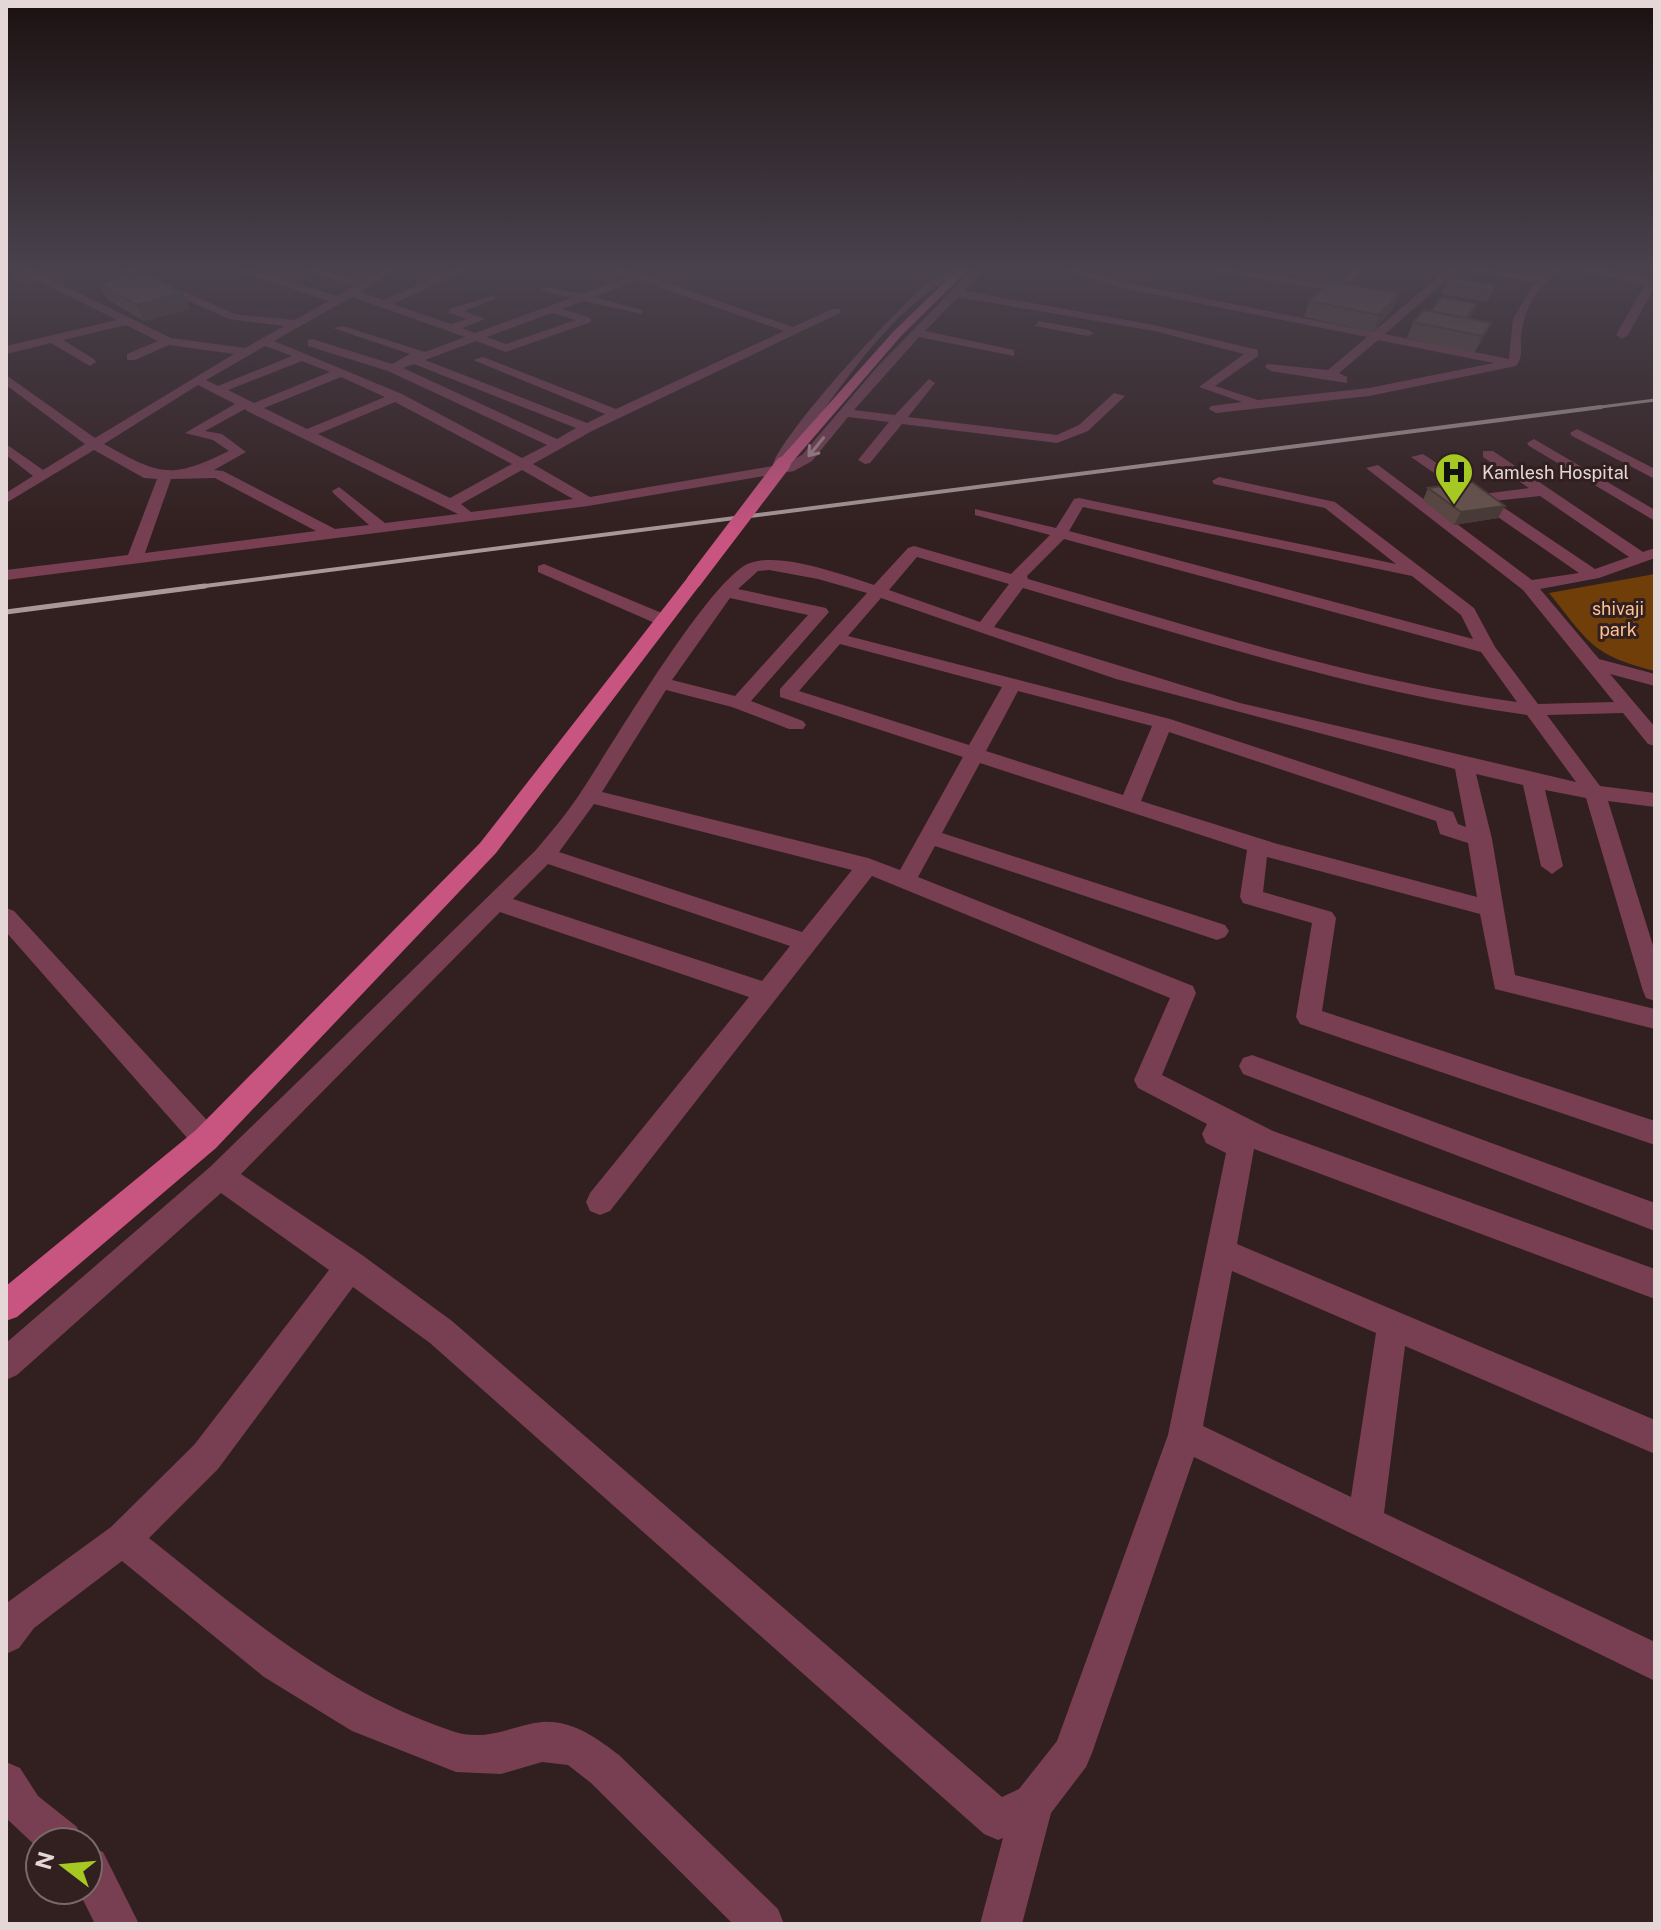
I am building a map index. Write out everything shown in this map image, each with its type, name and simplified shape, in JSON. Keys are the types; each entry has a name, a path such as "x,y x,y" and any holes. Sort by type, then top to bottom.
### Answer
{"main road":[{"path":"6,1306 206,1139 488,848 779,467 877,356"}],"street":[{"path":"80,356 90,362"},
{"path":"6,499 241,356"},
{"path":"303,356 397,397 588,502"},
{"path":"216,391 303,356"},
{"path":"354,356 392,368 556,444"},
{"path":"392,368 416,356"},
{"path":"416,356 587,428"},
{"path":"488,356 479,360 616,414"},
{"path":"450,504 587,428 740,356"},
{"path":"6,575 588,502 779,467 794,467 807,458 895,356"},
{"path":"1250,356 1205,387 1262,404"},
{"path":"1331,374 1353,356"},
{"path":"1479,356 1512,363"},
{"path":"1216,409 1369,392 1512,363 1516,356"},
{"path":"1271,367 1331,374 1369,392"},
{"path":"192,474 239,452 217,437 192,433 248,406 339,373"},
{"path":"6,379 94,444 149,475 218,474 331,533"},
{"path":"197,380 474,516"},
{"path":"865,460 929,383"},
{"path":"844,413 1057,439 1074,437 1119,396"},
{"path":"306,434 397,397"},
{"path":"1577,433 1655,475"},
{"path":"1534,443 1648,505 1655,516"},
{"path":"6,448 42,476"},
{"path":"1488,454 1647,554"},
{"path":"1418,457 1593,575"},
{"path":"1373,468 1529,586 1592,663 1641,710 1655,740"},
{"path":"135,558 166,474"},
{"path":"1219,481 1330,505 1468,612 1487,648 1596,795 1655,991"},
{"path":"339,491 381,527"},
{"path":"1478,499 1543,491"},
{"path":"1021,580 1018,576 1059,535 1079,502 1417,573"},
{"path":"980,512 1487,648"},
{"path":"1488,908 1258,846 787,693 914,551 1222,640 1445,698 1534,710 1641,710"},
{"path":"1529,586 1593,575 1647,554"},
{"path":"6,1364 220,1176 544,855 589,796 661,683 727,592 744,572 756,565 784,567 880,591 983,629 1249,713 1533,784 1596,795 1655,800"},
{"path":"544,569 663,620"},
{"path":"983,629 1021,580"},
{"path":"727,592 820,612 739,703"},
{"path":"836,638 1163,723 1446,817 1448,829 1481,839"},
{"path":"1592,663 1655,680"},
{"path":"661,683 739,703 796,725"},
{"path":"905,880 1012,686"},
{"path":"1130,803 1163,723"},
{"path":"1464,765 1481,839 1488,908 1504,982 1655,1019"},
{"path":"1533,784 1552,866"},
{"path":"589,796 868,866 1184,993 1147,1080 1264,1140 1655,1284"},
{"path":"928,836 1217,931"},
{"path":"1258,846 1251,897 1324,918 1309,1017 1655,1133"},
{"path":"544,855 807,943"},
{"path":"600,1202 868,866"},
{"path":"496,902 767,993"},
{"path":"6,917 206,1139"},
{"path":"1252,1066 1655,1217"},
{"path":"1001,1924 1033,1803 1072,1753 1185,1435 1241,1147 1216,1134 1223,1119"},
{"path":"220,1176 351,1265 441,1332 998,1820 1033,1803"},
{"path":"1221,1252 1655,1437"},
{"path":"6,1635 21,1615 123,1539 206,1457 351,1265"},
{"path":"1365,1522 1392,1327"},
{"path":"1185,1435 1655,1662"},
{"path":"123,1539 277,1664 366,1717 456,1752 501,1754 542,1742 576,1747 605,1769 763,1924"},
{"path":"6,1782 24,1810 43,1826"},
{"path":"104,1897 118,1924"}],"green space":[{"name":"shivaji park","path":"1655,574 1655,671 1617,659 1593,644 1549,593"}],"building":[{"path":"1472,482 1505,506 1461,512 1428,488"}],"railway":[{"path":"1585,409 1655,400"},
{"path":"189,588 1601,407"},
{"path":"6,612 205,586"}],"place":[{"name":"Kamlesh Hospital","path":"1454,506"}]}
